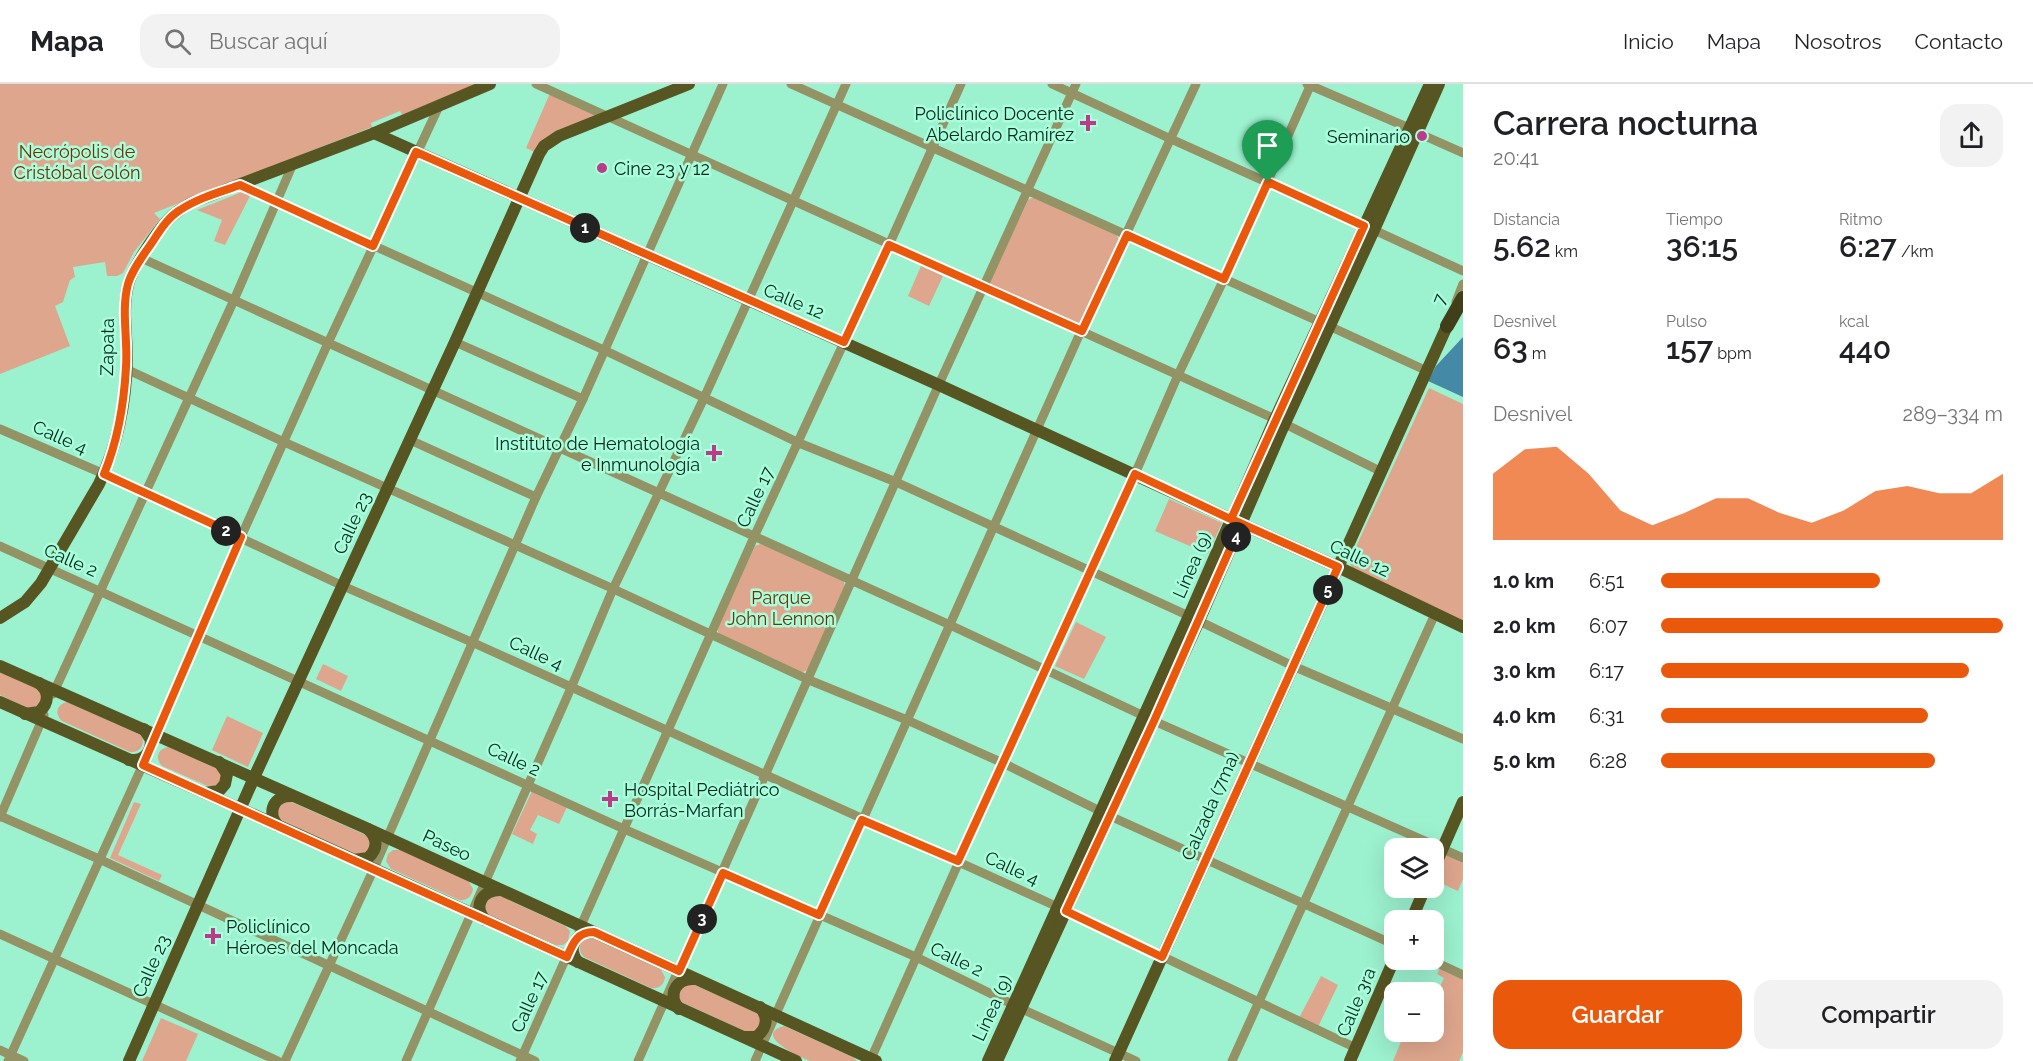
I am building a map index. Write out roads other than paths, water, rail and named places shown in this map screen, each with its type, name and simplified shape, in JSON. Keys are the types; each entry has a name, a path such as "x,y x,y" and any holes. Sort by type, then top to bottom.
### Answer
{"highway":[{"path":"1447,326 1463,298"}],"main road":[{"name":"Zapata","path":"0,618 29,598 50,568 104,474 119,425 126,369 126,298 129,283 141,258 166,222 180,210 196,201 292,166 490,84"},
{"name":"Calle 23","path":"129,1061 255,778 544,146 559,136 689,84"},
{"name":"Línea (9)","path":"1415,128 1430,84"},
{"name":"Línea (9)","path":"997,1061 1018,1007 1194,619 1324,324 1415,128 1439,84"},
{"path":"388,127 395,142"},
{"name":"Calle 12","path":"374,133 939,385 1338,567 1463,627"},
{"path":"1380,471 1447,326"},
{"name":"Calzada (7ma)","path":"1117,1057 1380,471"},
{"name":"Paseo","path":"0,666 393,840 694,979 756,1005 868,1059"},
{"path":"24,713 39,712 46,704 46,689 37,682"},
{"path":"47,723 48,705 55,697 67,695"},
{"path":"0,702 386,873 458,908 796,1061"},
{"path":"128,759 138,760 150,750 150,735 142,728"},
{"path":"159,772 153,763 154,752 161,743 172,741"},
{"path":"204,793 219,791 225,784 227,779 225,769 218,761"},
{"path":"278,826 272,816 273,805 281,797 292,795"},
{"path":"1444,845 1463,802"},
{"path":"353,860 363,860 374,850 376,845 374,836 366,828"},
{"path":"386,873 379,864 380,853 393,840"},
{"path":"458,908 469,906 477,898 478,880"},
{"path":"485,920 479,911 483,895 500,890"},
{"path":"572,959 574,941 582,933 594,932"},
{"path":"652,995 663,994 672,986 674,968"},
{"name":"Calle 3ra","path":"1350,1061 1389,970"},
{"path":"679,1009 673,999 675,987 683,980 694,979"},
{"path":"745,1037 756,1037 765,1027 764,1013 756,1005"},
{"name":"Línea (9)","path":"988,1061 1018,1007"},
{"path":"775,1051 769,1042 770,1029 781,1020 792,1022"}],"street":[{"path":"536,84 1178,375 1380,471"},
{"path":"393,840 430,739 472,642 723,84"},
{"path":"791,84 1425,370"},
{"path":"478,880 528,784 613,589 704,398 846,84"},
{"name":"Calle 17","path":"574,941 754,537 961,84"},
{"path":"1052,84 1074,88 1170,139 1463,271"},
{"path":"755,1061 1037,430 1196,84"},
{"path":"1415,128 1424,84"},
{"path":"1415,128 1445,84"},
{"path":"868,1059 1268,182 1309,85 1415,128 1463,153"},
{"path":"674,968 723,873 939,385 1074,88"},
{"path":"10,1058 157,735 241,537 328,343 440,105"},
{"path":"48,705 190,398 292,166"},
{"path":"240,185 476,294 604,350 799,442 994,526 1293,666 1463,739"},
{"path":"141,258 950,625 1149,718 1418,838"},
{"name":"7","path":"1447,326 1463,284"},
{"path":"455,342 583,399"},
{"path":"126,369 809,680 1003,763 1105,813 1384,940"},
{"name":"Calle 4","path":"0,429 104,474 862,820 958,861 1356,1048"},
{"path":"410,440 536,497"},
{"name":"Calle 2","path":"0,546 430,739 624,829 916,957 1117,1057 1136,1061"},
{"path":"1232,1061 1435,614"},
{"path":"47,723 0,816 99,859 428,1011 522,1058 535,1061"},
{"path":"1444,850 1463,858"},
{"path":"285,1061 380,853"},
{"path":"406,1061 477,898"},
{"path":"0,934 278,1061"},
{"name":"Calle 17","path":"522,1058 572,959"},
{"path":"1444,966 1463,975"},
{"path":"638,1061 672,986"},
{"path":"0,1050 10,1058 24,1061"}],"water":[{"path":"1463,337 1463,397 1428,381 1436,366"}],"place":[{"name":"Policlínico Docente Abelardo Ramírez","path":"1088,123"},
{"name":"Seminario","path":"1422,136"},
{"name":"Cine 23 y 12","path":"602,168"},
{"name":"Instituto de Hematología e Inmunología","path":"714,453"},
{"name":"Hospital Pediátrico Borrás-Marfan","path":"610,799"},
{"name":"Policlínico Héroes del Moncada","path":"213,936"}],"park label":[{"name":"Necrópolis de Cristóbal Colón","path":"77,161"},
{"name":"Parque John Lennon","path":"781,607"}]}
